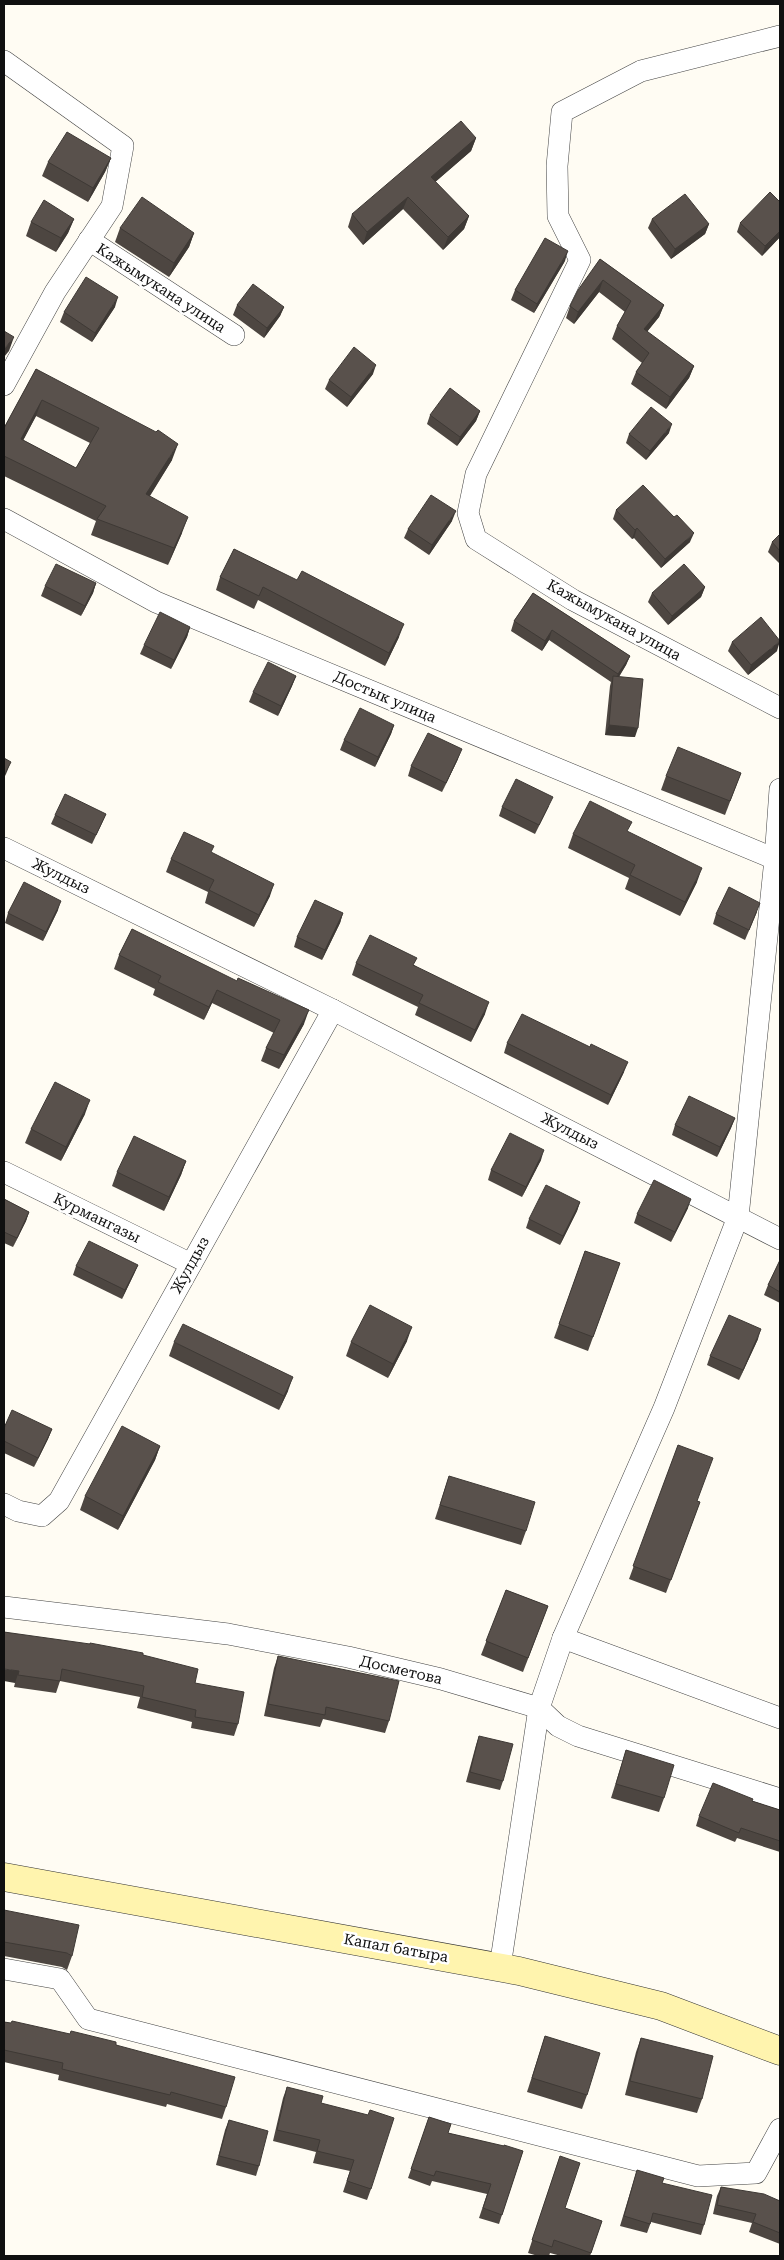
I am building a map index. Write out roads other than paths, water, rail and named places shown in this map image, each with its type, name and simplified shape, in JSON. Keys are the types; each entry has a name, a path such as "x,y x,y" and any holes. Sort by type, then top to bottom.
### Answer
{"main road":[{"name":"Капал батыра","path":"4,1877 500,1967 661,2006 780,2051"}],"street":[{"name":"Кажымукана улица","path":"780,36 641,71 562,112 557,166 558,216 580,260 476,474 468,513 476,539 573,600 780,708"},
{"name":"Кажымукана улица","path":"4,61 123,146 112,206 55,292 4,385"},
{"name":"Кажымукана улица","path":"89,240 234,336"},
{"name":"Достык улица","path":"4,519 156,602 775,859"},
{"path":"500,1967 539,1708 563,1638 664,1408 738,1217 775,859 780,789"},
{"name":"Жулдыз","path":"4,848 333,1010 780,1239"},
{"name":"Жулдыз","path":"4,1504 18,1511 42,1516 59,1501 333,1010"},
{"name":"Курмангазы","path":"4,1172 191,1264"},
{"name":"Досметова","path":"4,1607 228,1634 348,1657 441,1679 539,1708 558,1726 578,1736 780,1799"},
{"path":"563,1638 780,1718"},
{"path":"4,1969 60,1980 88,2019 698,2176 756,2173 780,2129"}]}
